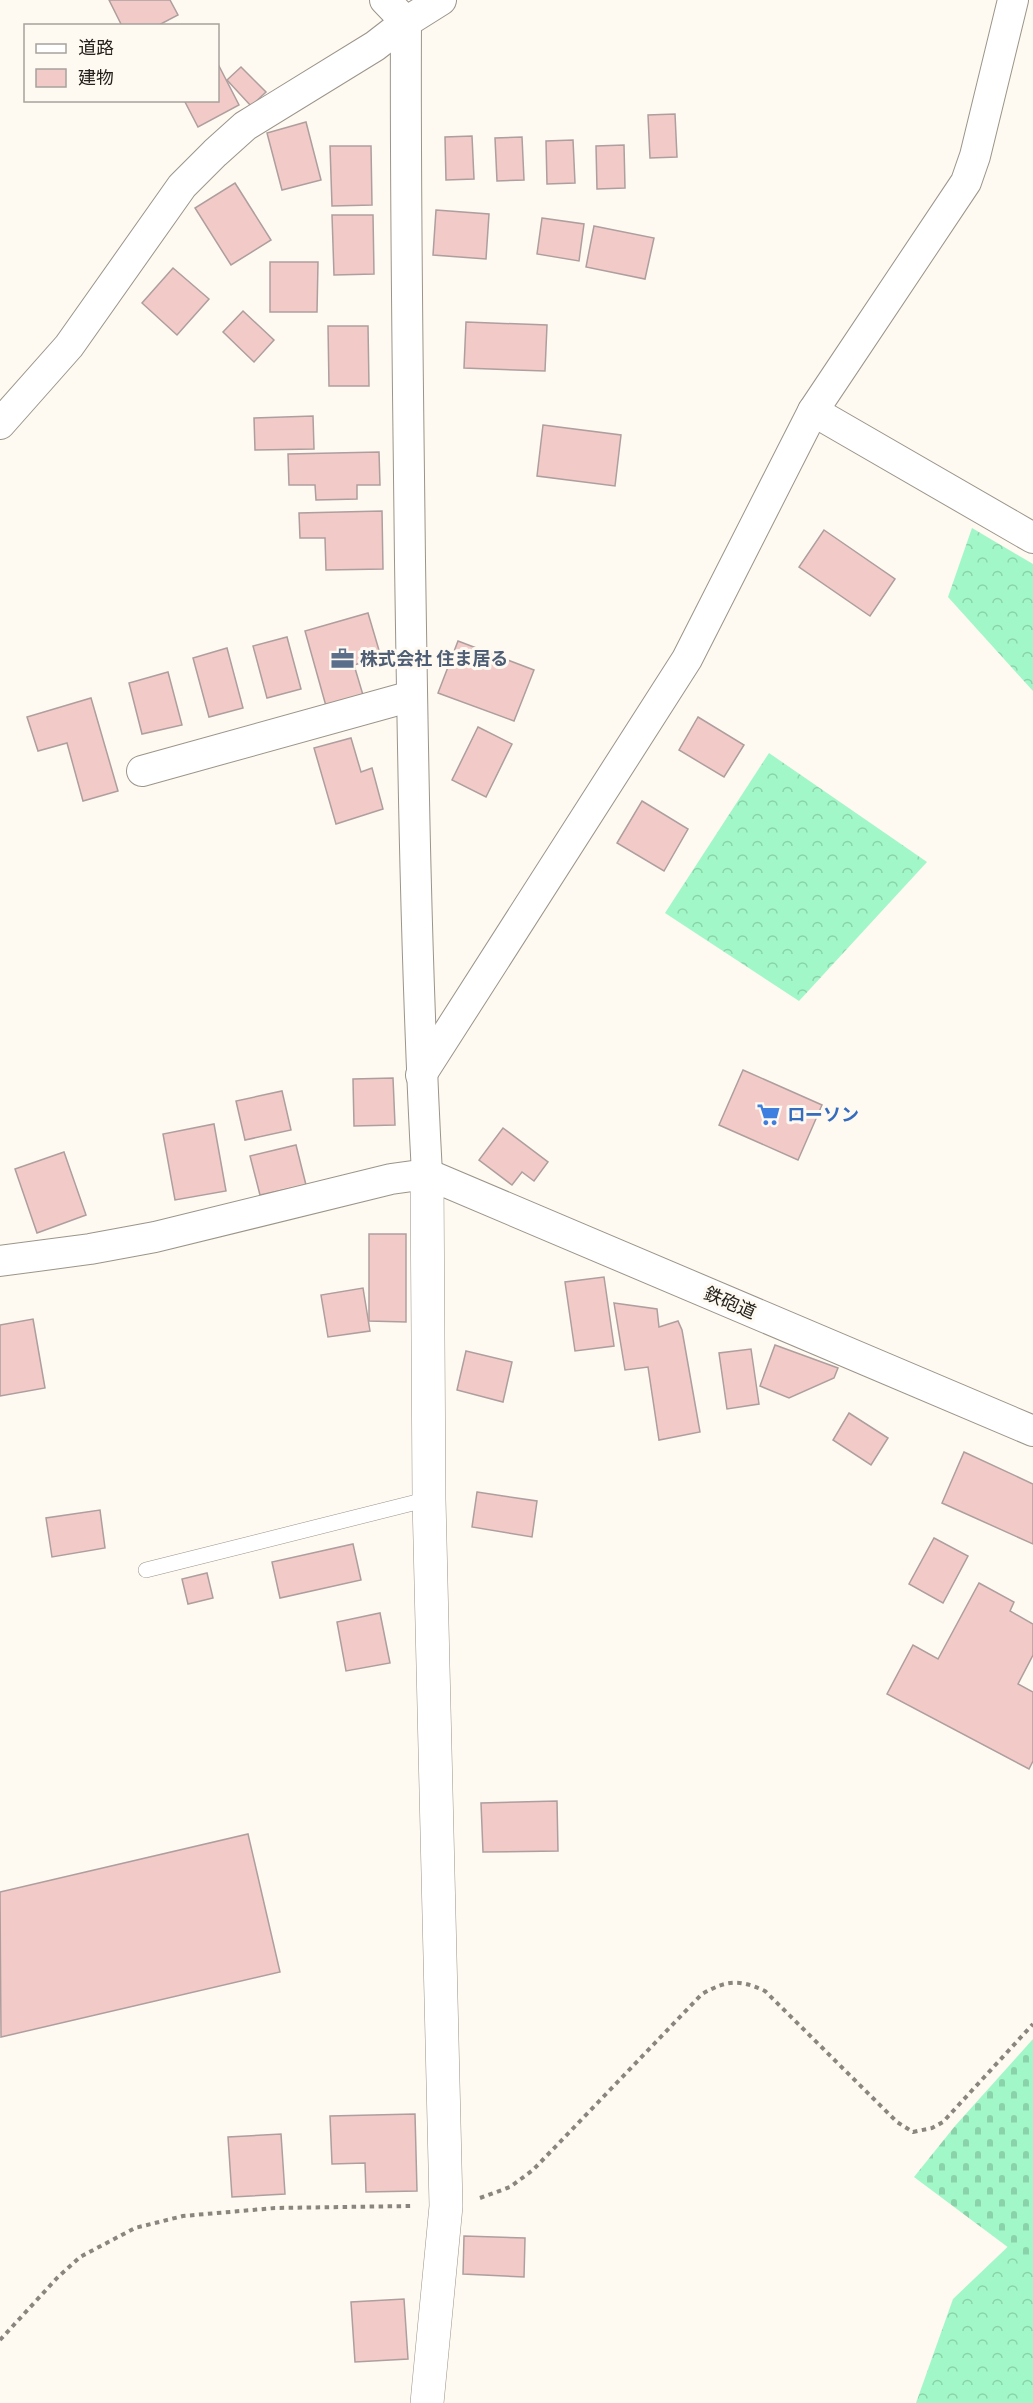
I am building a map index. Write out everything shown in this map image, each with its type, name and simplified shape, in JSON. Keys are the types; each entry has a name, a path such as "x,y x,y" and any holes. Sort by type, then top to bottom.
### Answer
{"street":[{"path":"385,0 407,11"},
{"path":"0,424 69,346 183,186 215,153 245,126 375,46 407,11 441,0"},
{"path":"421,1075 687,659 813,411 966,182 975,156 1013,0"},
{"path":"407,11 405,182 412,696 421,1075 427,1174 429,1499 446,2206 427,2403"},
{"path":"813,411 1033,538"},
{"path":"142,771 412,696"},
{"path":"0,1262 155,1237 391,1179 427,1174"},
{"name":"鉄砲道","path":"427,1174 1033,1431"}],"lane":[{"path":"146,1570 429,1499"}],"path":[{"path":"0,2340 57,2278 80,2257 135,2228 183,2216 274,2208 446,2206 491,2196 510,2187 532,2170 702,1994 728,1982 739,1981 765,1991 897,2122 913,2132 932,2128 943,2122 1033,2024"}],"green space":[{"path":"972,528 1033,564 1033,691 948,597"},
{"path":"769,753 927,862 799,1001 665,913"},
{"path":"1033,2039 1033,2266 914,2177 955,2126"},
{"path":"1020,2235 1033,2243 1033,2403 916,2403 953,2299"}],"building":[{"path":"109,0 170,0 178,15 161,24 121,24"},
{"path":"219,66 239,105 198,127 185,102 219,102"},
{"path":"241,67 266,92 251,106 227,80"},
{"path":"675,114 677,157 650,158 648,115"},
{"path":"306,122 321,180 282,190 267,133"},
{"path":"472,136 474,179 446,180 445,137"},
{"path":"522,137 524,180 497,181 495,138"},
{"path":"573,140 575,183 547,184 546,141"},
{"path":"624,145 625,188 597,189 596,146"},
{"path":"330,146 371,146 372,205 332,206"},
{"path":"235,183 271,240 231,265 195,208"},
{"path":"436,210 489,214 486,259 433,255"},
{"path":"332,215 373,215 374,274 334,275"},
{"path":"542,218 584,224 579,261 537,254"},
{"path":"594,226 654,238 645,279 586,267"},
{"path":"270,262 318,262 317,312 270,312"},
{"path":"173,268 209,299 177,335 142,303"},
{"path":"243,311 274,340 254,362 223,332"},
{"path":"466,322 547,325 545,371 464,368"},
{"path":"328,326 368,326 369,386 329,386"},
{"path":"313,416 314,449 255,450 254,418"},
{"path":"543,425 621,435 615,486 537,476"},
{"path":"379,452 380,485 357,485 357,499 316,500 315,485 289,485 288,454"},
{"path":"382,511 383,569 326,570 325,538 300,538 299,513"},
{"path":"824,530 895,579 870,616 799,567"},
{"path":"368,613 381,657 354,665 363,695 326,706 305,631"},
{"path":"287,637 301,689 267,698 253,646"},
{"path":"458,641 534,670 514,721 438,693"},
{"path":"227,648 243,708 209,717 193,658"},
{"path":"168,672 182,725 142,734 129,683"},
{"path":"91,698 118,791 83,801 67,743 38,751 27,717"},
{"path":"698,717 744,745 724,777 679,750"},
{"path":"478,727 512,744 486,797 452,780"},
{"path":"351,738 361,772 372,768 383,809 336,824 314,748"},
{"path":"642,801 688,829 664,871 617,843"},
{"path":"743,1070 822,1105 798,1160 719,1125"},
{"path":"393,1078 395,1125 354,1126 353,1079"},
{"path":"282,1091 291,1130 245,1140 236,1101"},
{"path":"214,1124 226,1191 175,1200 163,1134"},
{"path":"503,1128 548,1162 534,1181 522,1172 512,1185 479,1160"},
{"path":"296,1145 306,1185 260,1195 250,1156"},
{"path":"64,1152 86,1215 37,1233 15,1169"},
{"path":"369,1234 406,1234 406,1322 369,1321"},
{"path":"604,1277 614,1346 575,1351 565,1282"},
{"path":"363,1288 370,1331 328,1337 321,1295"},
{"path":"614,1303 657,1309 659,1327 678,1321 682,1330 700,1432 659,1440 648,1367 625,1370"},
{"path":"33,1319 45,1388 0,1396 0,1325"},
{"path":"775,1345 838,1368 834,1378 789,1398 760,1386"},
{"path":"751,1349 759,1404 727,1409 719,1353"},
{"path":"466,1351 512,1362 503,1402 457,1390"},
{"path":"849,1413 888,1438 871,1465 833,1440"},
{"path":"964,1452 1033,1484 1033,1544 942,1503"},
{"path":"477,1492 537,1501 532,1537 472,1527"},
{"path":"100,1510 105,1548 52,1557 46,1518"},
{"path":"934,1538 968,1556 943,1603 909,1584"},
{"path":"353,1544 361,1580 280,1598 272,1562"},
{"path":"207,1573 213,1598 188,1604 182,1579"},
{"path":"979,1583 1014,1602 1010,1611 1033,1624 1033,1655 1018,1684 1033,1692 1033,1761 1029,1769 887,1694 913,1645 938,1659"},
{"path":"380,1613 390,1663 346,1671 337,1622"},
{"path":"557,1801 558,1851 483,1852 481,1803"},
{"path":"248,1834 280,1972 1,2037 0,1892"},
{"path":"415,2114 417,2191 366,2192 365,2163 332,2164 330,2116"},
{"path":"281,2134 285,2194 232,2197 228,2137"},
{"path":"464,2236 525,2238 524,2277 463,2274"},
{"path":"404,2299 408,2359 355,2362 351,2302"}],"place":[{"name":"株式会社 住ま居る","path":"342,659"},
{"name":"ローソン","path":"769,1115"}]}
